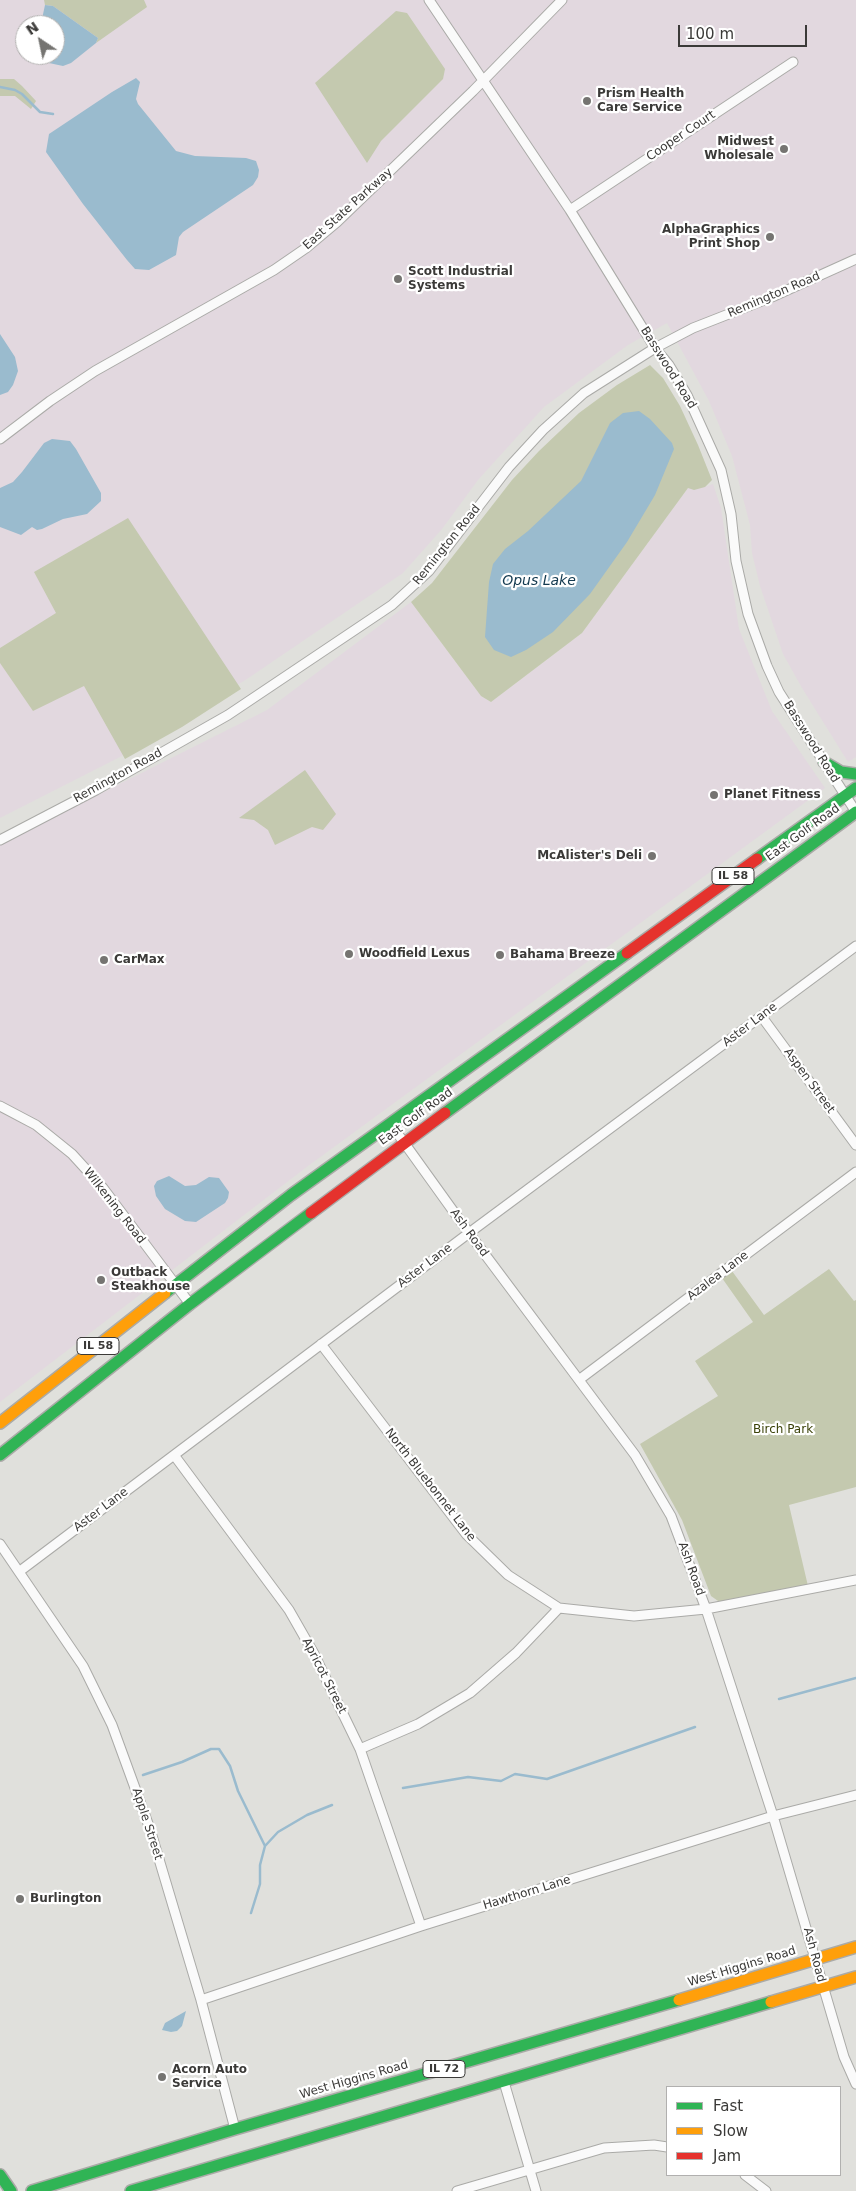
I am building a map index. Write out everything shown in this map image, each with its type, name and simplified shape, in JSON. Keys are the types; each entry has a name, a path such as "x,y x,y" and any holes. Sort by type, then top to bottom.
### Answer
{"main road":[{"path":"824,762 841,772 856,774"},
{"name":"East Golf Road","path":"0,1423 291,1195 856,788"},
{"name":"East Golf Road","path":"0,1455 190,1304 404,1143 856,812"},
{"name":"West Higgins Road","path":"32,2191 235,2129 856,1947"},
{"name":"IL 72","path":"131,2191 856,1977"},
{"path":"0,2175 10,2191"}],"street":[{"name":"Basswood Road","path":"429,0 570,210 655,348 669,365 687,395 721,470 732,514 736,561 748,614 767,666 779,692 856,812"},
{"name":"East State Parkway","path":"0,439 50,400 95,370 274,270 306,248 337,222 484,80 562,0"},
{"name":"Cooper Court","path":"570,210 793,62"},
{"name":"Remington Road","path":"0,840 96,790 228,715 392,605 429,571 509,467 543,430 584,394 655,348 693,328 772,297 856,259"},
{"name":"Aster Lane","path":"20,1571 469,1233 856,946"},
{"name":"Aspen Street","path":"762,1017 856,1145"},
{"name":"Wilkening Road","path":"0,1106 36,1125 72,1154 103,1188 190,1304"},
{"name":"Ash Road","path":"390,1123 469,1233 636,1455 671,1516 706,1609 773,1816 844,2057 856,2084"},
{"name":"Azalea Lane","path":"580,1379 856,1172"},
{"name":"North Bluebonnet Lane","path":"321,1344 466,1534 508,1575 559,1608 634,1616 706,1609 856,1580"},
{"name":"Apricot Street","path":"174,1455 289,1610 313,1652 360,1749 421,1926"},
{"name":"Apple Street","path":"0,1544 83,1666 112,1725 150,1829 201,2000 235,2129"},
{"path":"360,1749 418,1724 470,1694 516,1653 559,1608"},
{"name":"Hawthorn Lane","path":"201,2000 421,1926 773,1816 856,1794"},
{"path":"504,2082 536,2191"},
{"path":"457,2191 604,2148 654,2145 666,2147"},
{"path":"746,2176 766,2191"}],"shaded area":[{"path":"0,0 856,0 856,757 848,762 783,654 760,586 752,553 750,525 732,456 709,401 667,323 628,345 544,407 478,480 442,529 403,573 247,679 120,757 0,818"},
{"path":"713,484 721,508 739,629 772,711 825,788 308,1166 0,1402 0,844 267,710 411,602 481,696 491,702 582,633 688,488 705,487"}],"green space":[{"path":"44,0 144,0 147,7 96,43 98,38 53,6 45,5"},
{"path":"396,11 407,13 445,69 443,79 381,141 367,163 315,83"},
{"path":"0,79 14,79 22,86 36,101 31,109 15,96 0,96"},
{"path":"650,365 663,378 680,406 712,480 705,487 694,490 688,488 582,633 491,702 481,696 411,602 432,583 512,480 539,451 579,413 617,385"},
{"path":"128,518 241,689 182,727 125,759 84,686 33,711 0,663 0,648 56,613 34,572"},
{"path":"305,770 336,814 323,830 312,827 275,845 268,830 254,820 239,818"},
{"name":"Birch Park","path":"829,1269 854,1301 856,1300 856,1487 789,1505 808,1586 721,1603 711,1596 682,1520 640,1444 718,1396 695,1361 753,1322 722,1278 732,1271 764,1315"}],"water":[{"path":"45,5 53,6 98,38 96,43 71,63 63,66 58,65 65,65 65,15 43,15"},
{"path":"136,78 140,82 136,99 138,104 176,151 195,156 246,158 256,161 259,170 258,177 253,185 183,232 179,237 176,255 149,270 135,269 127,260 83,204 46,152 49,134"},
{"path":"0,334 15,357 18,371 13,385 8,392 0,395"},
{"name":"Opus Lake","path":"639,411 650,419 672,443 674,449 655,495 627,542 590,594 553,632 526,650 511,657 494,650 485,637 489,582 493,564 505,549 528,531 581,481 610,423 623,413"},
{"path":"52,439 70,441 101,493 101,501 87,514 63,519 42,529 37,530 32,527 21,535 0,527 0,488 13,482 44,443"},
{"path":"169,1176 185,1186 196,1185 209,1177 219,1178 229,1192 228,1198 225,1203 196,1222 185,1221 165,1209 156,1196 154,1186 157,1181"},
{"path":"186,2011 182,2026 177,2031 162,2030 165,2023"}],"waterway":[{"path":"0,87 15,90 22,94 40,112 53,114"},
{"path":"779,1699 856,1678"},
{"path":"403,1788 468,1777 501,1781 515,1774 547,1779 695,1727"},
{"path":"143,1775 182,1762 211,1749 219,1749 230,1766 238,1791 265,1846"},
{"path":"265,1846 278,1832 307,1815 332,1805"},
{"path":"251,1913 260,1884 260,1865 265,1846"}],"traffic: fast":[{"path":"824,762 841,772 856,774"},
{"path":"757,859 856,788"},
{"path":"445,1113 856,812"},
{"path":"165,1293 291,1195 627,953"},
{"path":"0,1455 190,1304 311,1213"},
{"path":"32,2191 235,2129 679,2000"},
{"path":"131,2191 771,2002"},
{"path":"0,2175 11,2191"}],"traffic: slow":[{"path":"0,1423 165,1293"},
{"path":"679,2000 856,1947"},
{"path":"771,2002 856,1977"}],"traffic: jam":[{"path":"627,953 757,859"},
{"path":"311,1213 445,1113"}],"place":[{"name":"Prism Health Care Service","path":"587,101"},
{"name":"Midwest Wholesale","path":"784,149"},
{"name":"AlphaGraphics Print Shop","path":"770,237"},
{"name":"Scott Industrial Systems","path":"398,279"},
{"name":"Planet Fitness","path":"714,795"},
{"name":"McAlister's Deli","path":"652,856"},
{"name":"Woodfield Lexus","path":"349,954"},
{"name":"Bahama Breeze","path":"500,955"},
{"name":"CarMax","path":"104,960"},
{"name":"Outback Steakhouse","path":"101,1280"},
{"name":"Burlington","path":"20,1899"},
{"name":"Acorn Auto Service","path":"162,2077"}]}
